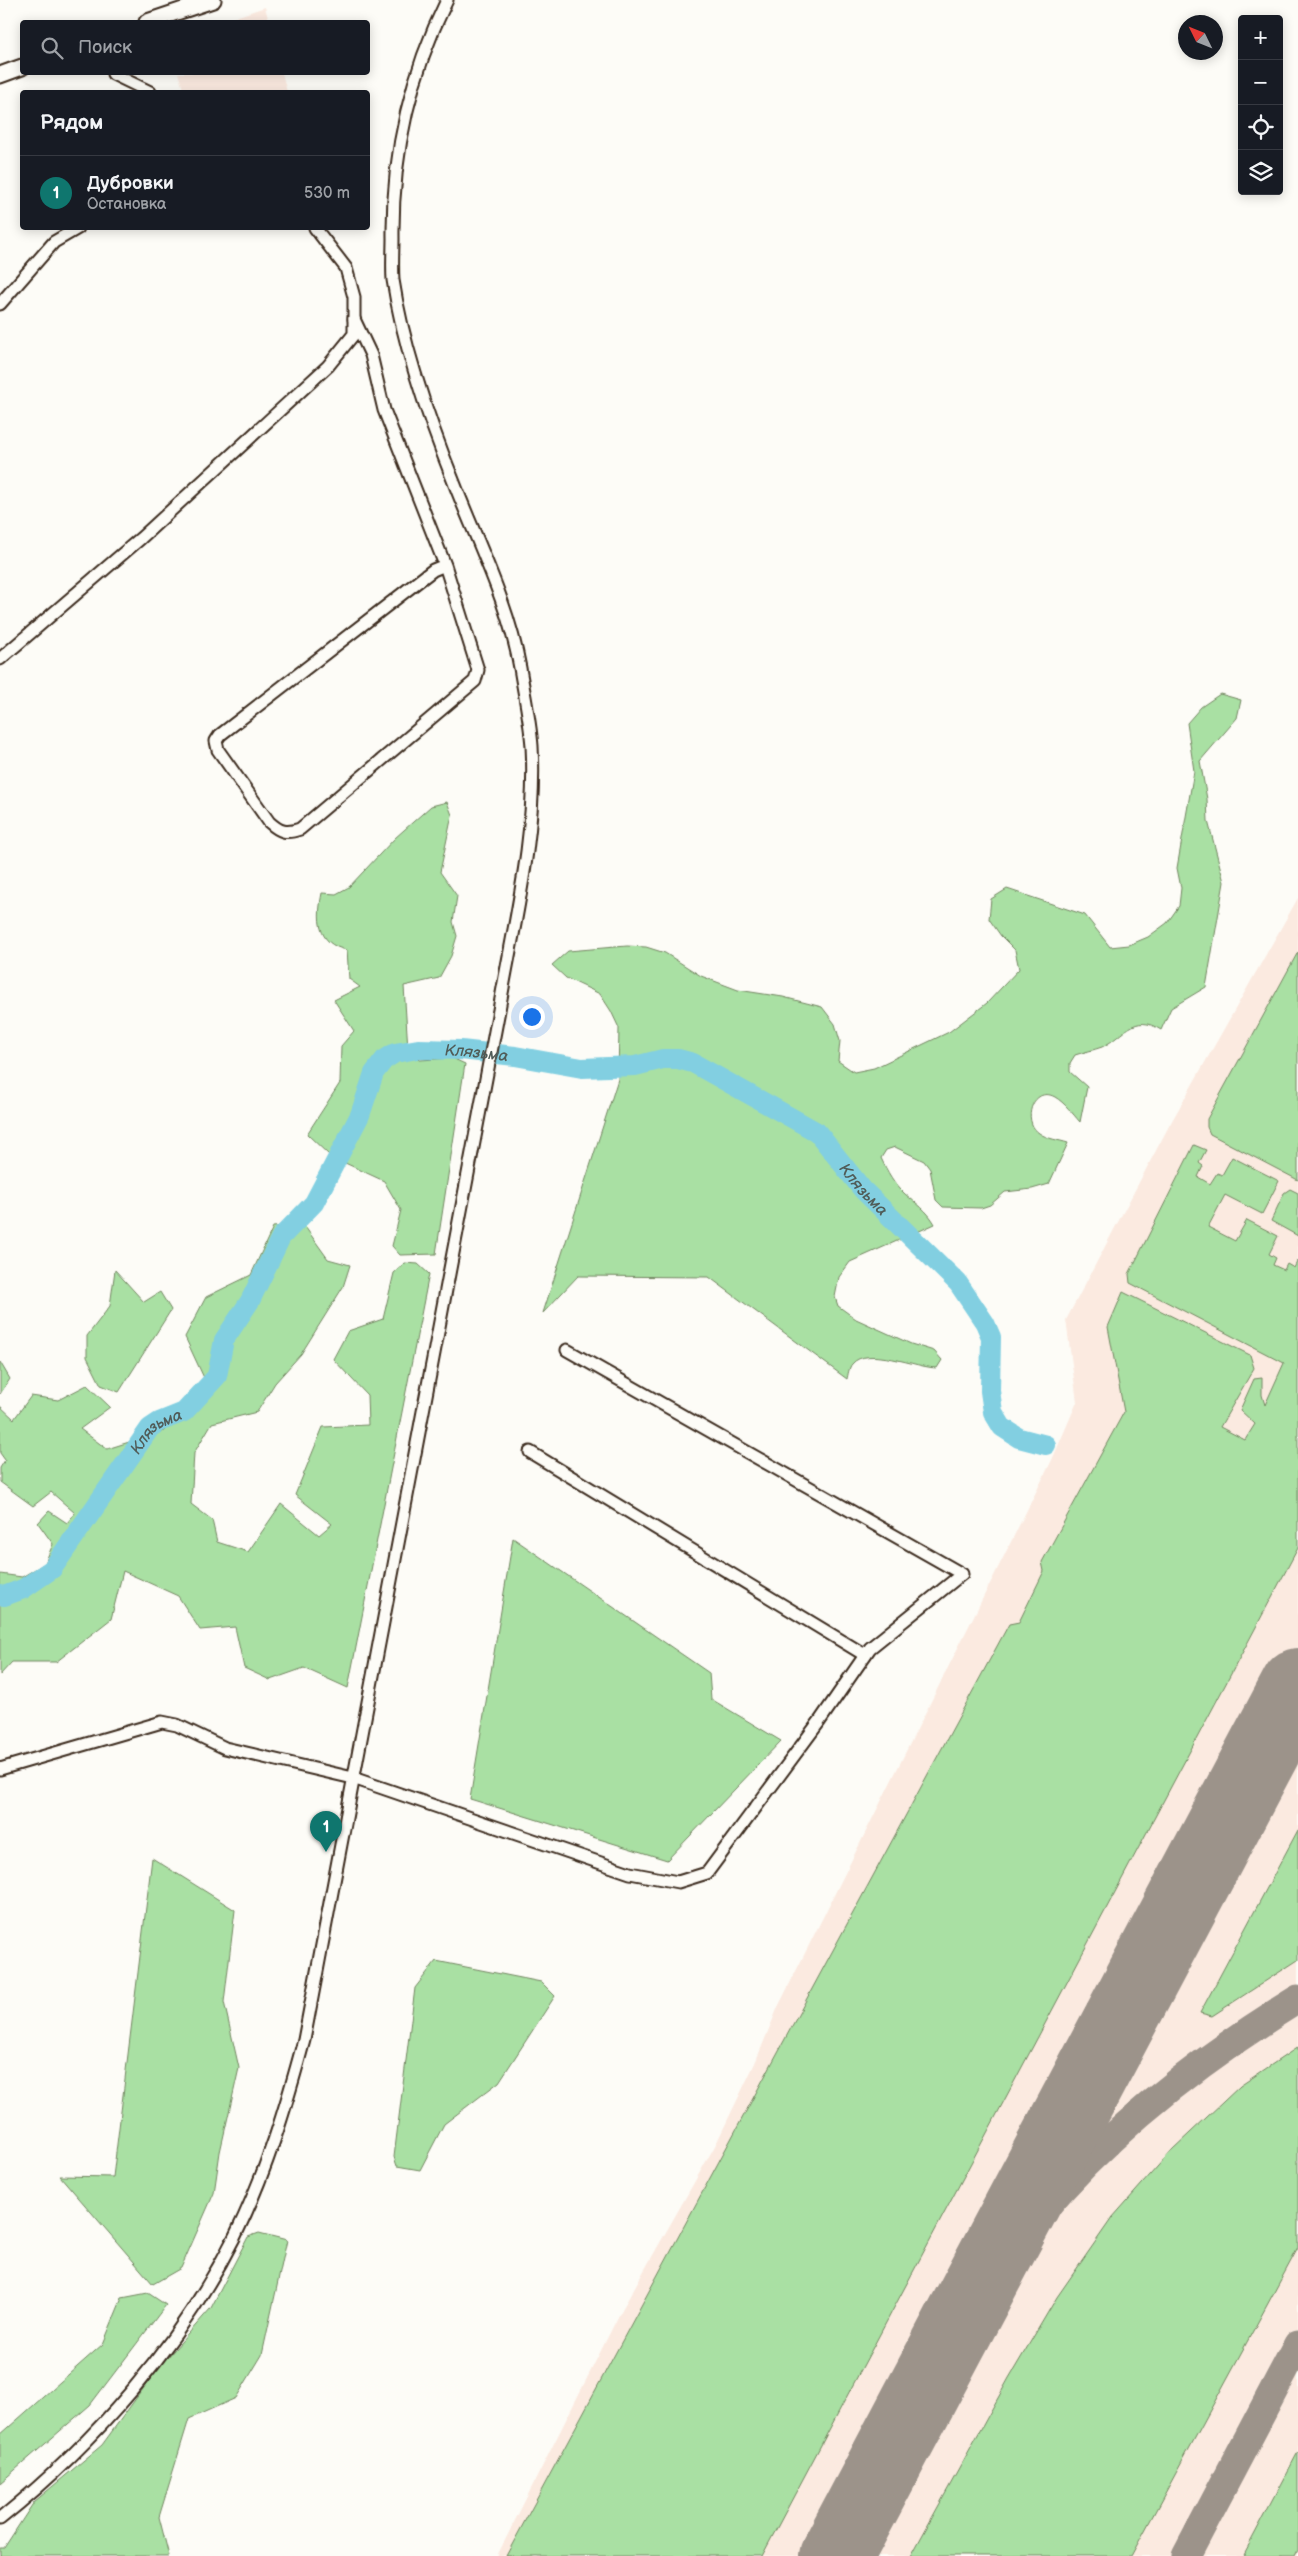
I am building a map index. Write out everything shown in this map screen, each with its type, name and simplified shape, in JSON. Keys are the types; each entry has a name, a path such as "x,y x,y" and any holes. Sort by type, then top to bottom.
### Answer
{"street":[{"path":"152,20 213,0"},
{"path":"0,2519 71,2458 117,2408 159,2355 200,2298 235,2236 273,2143 304,2040 485,1086 529,841 532,744 519,664 502,606 446,462 406,340 393,278 395,172 404,120 417,70 447,0"},
{"path":"0,75 20,68"},
{"path":"114,75 128,90"},
{"path":"116,75 146,90"},
{"path":"0,304 54,242 75,230"},
{"path":"0,659 141,538 328,366 354,334 354,297 346,268 318,230"},
{"path":"354,319 371,355 384,410 445,565 478,670 476,681 300,828 289,833 278,830 268,822 218,750 216,741 220,735 433,570 445,565"},
{"path":"0,1769 162,1722 177,1725 224,1748 353,1778 630,1873 678,1882 707,1873 819,1722 870,1648 962,1574 567,1350"},
{"path":"530,1452 865,1655"}],"shaded area":[{"path":"265,7 268,20 227,20"},
{"path":"179,75 283,75 286,90 183,90"},
{"path":"1298,898 1298,2556 497,2556 620,2313 716,2144 755,2063 778,2007 1052,1460 1077,1402 1066,1320 1169,1126"}],"green space":[{"path":"1220,694 1241,700 1237,718 1200,761 1207,799 1208,821 1224,882 1206,987 1171,1008 1161,1030 1151,1025 1136,1025 1102,1047 1075,1055 1070,1063 1070,1072 1087,1087 1080,1122 1055,1097 1047,1095 1041,1096 1036,1100 1030,1113 1034,1128 1046,1137 1068,1143 1049,1184 1032,1189 1005,1192 990,1205 981,1208 943,1207 936,1200 930,1169 924,1161 895,1147 886,1150 881,1158 897,1186 925,1211 935,1224 850,1262 839,1277 835,1297 838,1306 856,1319 911,1344 934,1351 942,1360 937,1368 893,1359 869,1357 859,1359 852,1364 847,1379 709,1277 578,1276 543,1313 618,1079 619,1028 611,1011 600,994 566,978 552,965 568,951 627,946 646,947 665,953 701,976 738,990 783,997 822,1007 835,1024 840,1041 838,1061 854,1072 874,1068 949,1032 987,1003 1019,969 1015,950 1001,936 989,919 991,899 1007,889 1085,915 1110,947 1129,945 1148,937 1167,923 1179,906 1181,888 1177,868 1194,771 1187,723 1201,707"},
{"path":"447,802 452,815 440,872 457,896 453,922 457,936 451,956 439,978 404,986 408,1049 420,1060 452,1058 465,1064 436,1254 400,1255 392,1246 401,1210 384,1181 330,1156 307,1134 340,1083 341,1046 354,1031 334,1000 360,987 349,979 347,950 337,947 324,936 321,929 319,912 320,902 322,893 336,894 349,887 395,838 431,806"},
{"path":"1298,952 1298,1180 1210,1134 1207,1127 1207,1119"},
{"path":"1194,1145 1206,1150 1199,1163 1203,1166 1198,1177 1210,1184 1217,1173 1222,1175 1232,1157 1279,1181 1262,1214 1225,1195 1208,1227 1235,1241 1247,1220 1278,1236 1269,1254 1276,1258 1273,1265 1284,1270 1287,1264 1294,1268 1298,1260 1298,1548 762,2556 506,2556 1009,1624 1019,1622 1044,1571 1042,1562 1124,1412 1108,1327 1123,1292 1250,1355 1254,1368 1220,1427 1245,1440 1255,1424 1240,1410 1254,1379 1262,1378 1262,1395 1265,1405 1284,1363 1130,1283 1129,1274"},
{"path":"1290,1189 1298,1193 1298,1236 1271,1221 1284,1193"},
{"path":"303,1224 328,1259 350,1265 343,1287 301,1354 275,1383 257,1412 212,1423 194,1453 191,1504 212,1520 217,1542 248,1552 281,1504 319,1535 332,1524 295,1495 323,1427 368,1425 367,1395 333,1359 348,1331 383,1319 394,1273 405,1263 418,1264 429,1274 348,1688 304,1668 270,1680 244,1668 235,1627 200,1630 178,1596 123,1571 111,1619 56,1662 12,1662 0,1675 0,1574 22,1577 45,1563 53,1544 38,1523 49,1511 67,1523 75,1513 51,1492 33,1506 0,1482 0,1468 5,1460 0,1453 0,1406 14,1419 31,1396 58,1400 87,1385 110,1407 80,1429 107,1449 164,1431 205,1380 185,1337 206,1297 251,1275 273,1227"},
{"path":"115,1270 144,1302 160,1292 171,1310 119,1392 101,1385 87,1357 87,1336 110,1306"},
{"path":"0,1362 10,1379 0,1394"},
{"path":"513,1538 709,1673 711,1699 781,1741 667,1860 470,1799"},
{"path":"1298,1830 1298,1960 1212,2016 1200,2013"},
{"path":"152,1858 235,1910 224,2002 239,2068 220,2152 214,2193 181,2268 153,2284 60,2176 113,2177"},
{"path":"436,1961 541,1982 555,1996 499,2082 444,2124 420,2170 397,2166 394,2157 415,1988"},
{"path":"1298,2047 1298,2248 1131,2556 911,2556 1009,2378 1057,2297 1112,2218 1173,2149 1240,2086"},
{"path":"259,2233 287,2240 262,2355 236,2398 189,2419 159,2517 169,2556 0,2556 0,2548 4,2548 34,2502 102,2445 159,2367 211,2308 248,2237"},
{"path":"148,2293 166,2305 90,2405 0,2483 0,2435 103,2344 122,2298"},
{"path":"1298,2452 1298,2550 1295,2556 1243,2556"}],"waterway":[{"name":"Клязьма","path":"0,1595 4,1596 23,1589 52,1569 150,1428 159,1422 184,1412 217,1376 224,1340 250,1301 281,1237 314,1203 360,1115 374,1073 384,1060 395,1053 418,1049 461,1050 515,1056 582,1068 635,1066 663,1059 678,1059 693,1063 817,1132 863,1190 958,1283 985,1323 991,1337 990,1391 993,1412 1002,1427 1019,1438 1046,1445"}],"taxiway":[{"path":"948,2345 991,2280 1037,2217 1095,2154 1126,2125 1192,2071 1298,1999"},
{"path":"1186,2556 1298,2344"}],"runway":[{"path":"836,2556 1298,1685"}],"place":[{"name":"Дубровки","path":"326,1852"}]}
